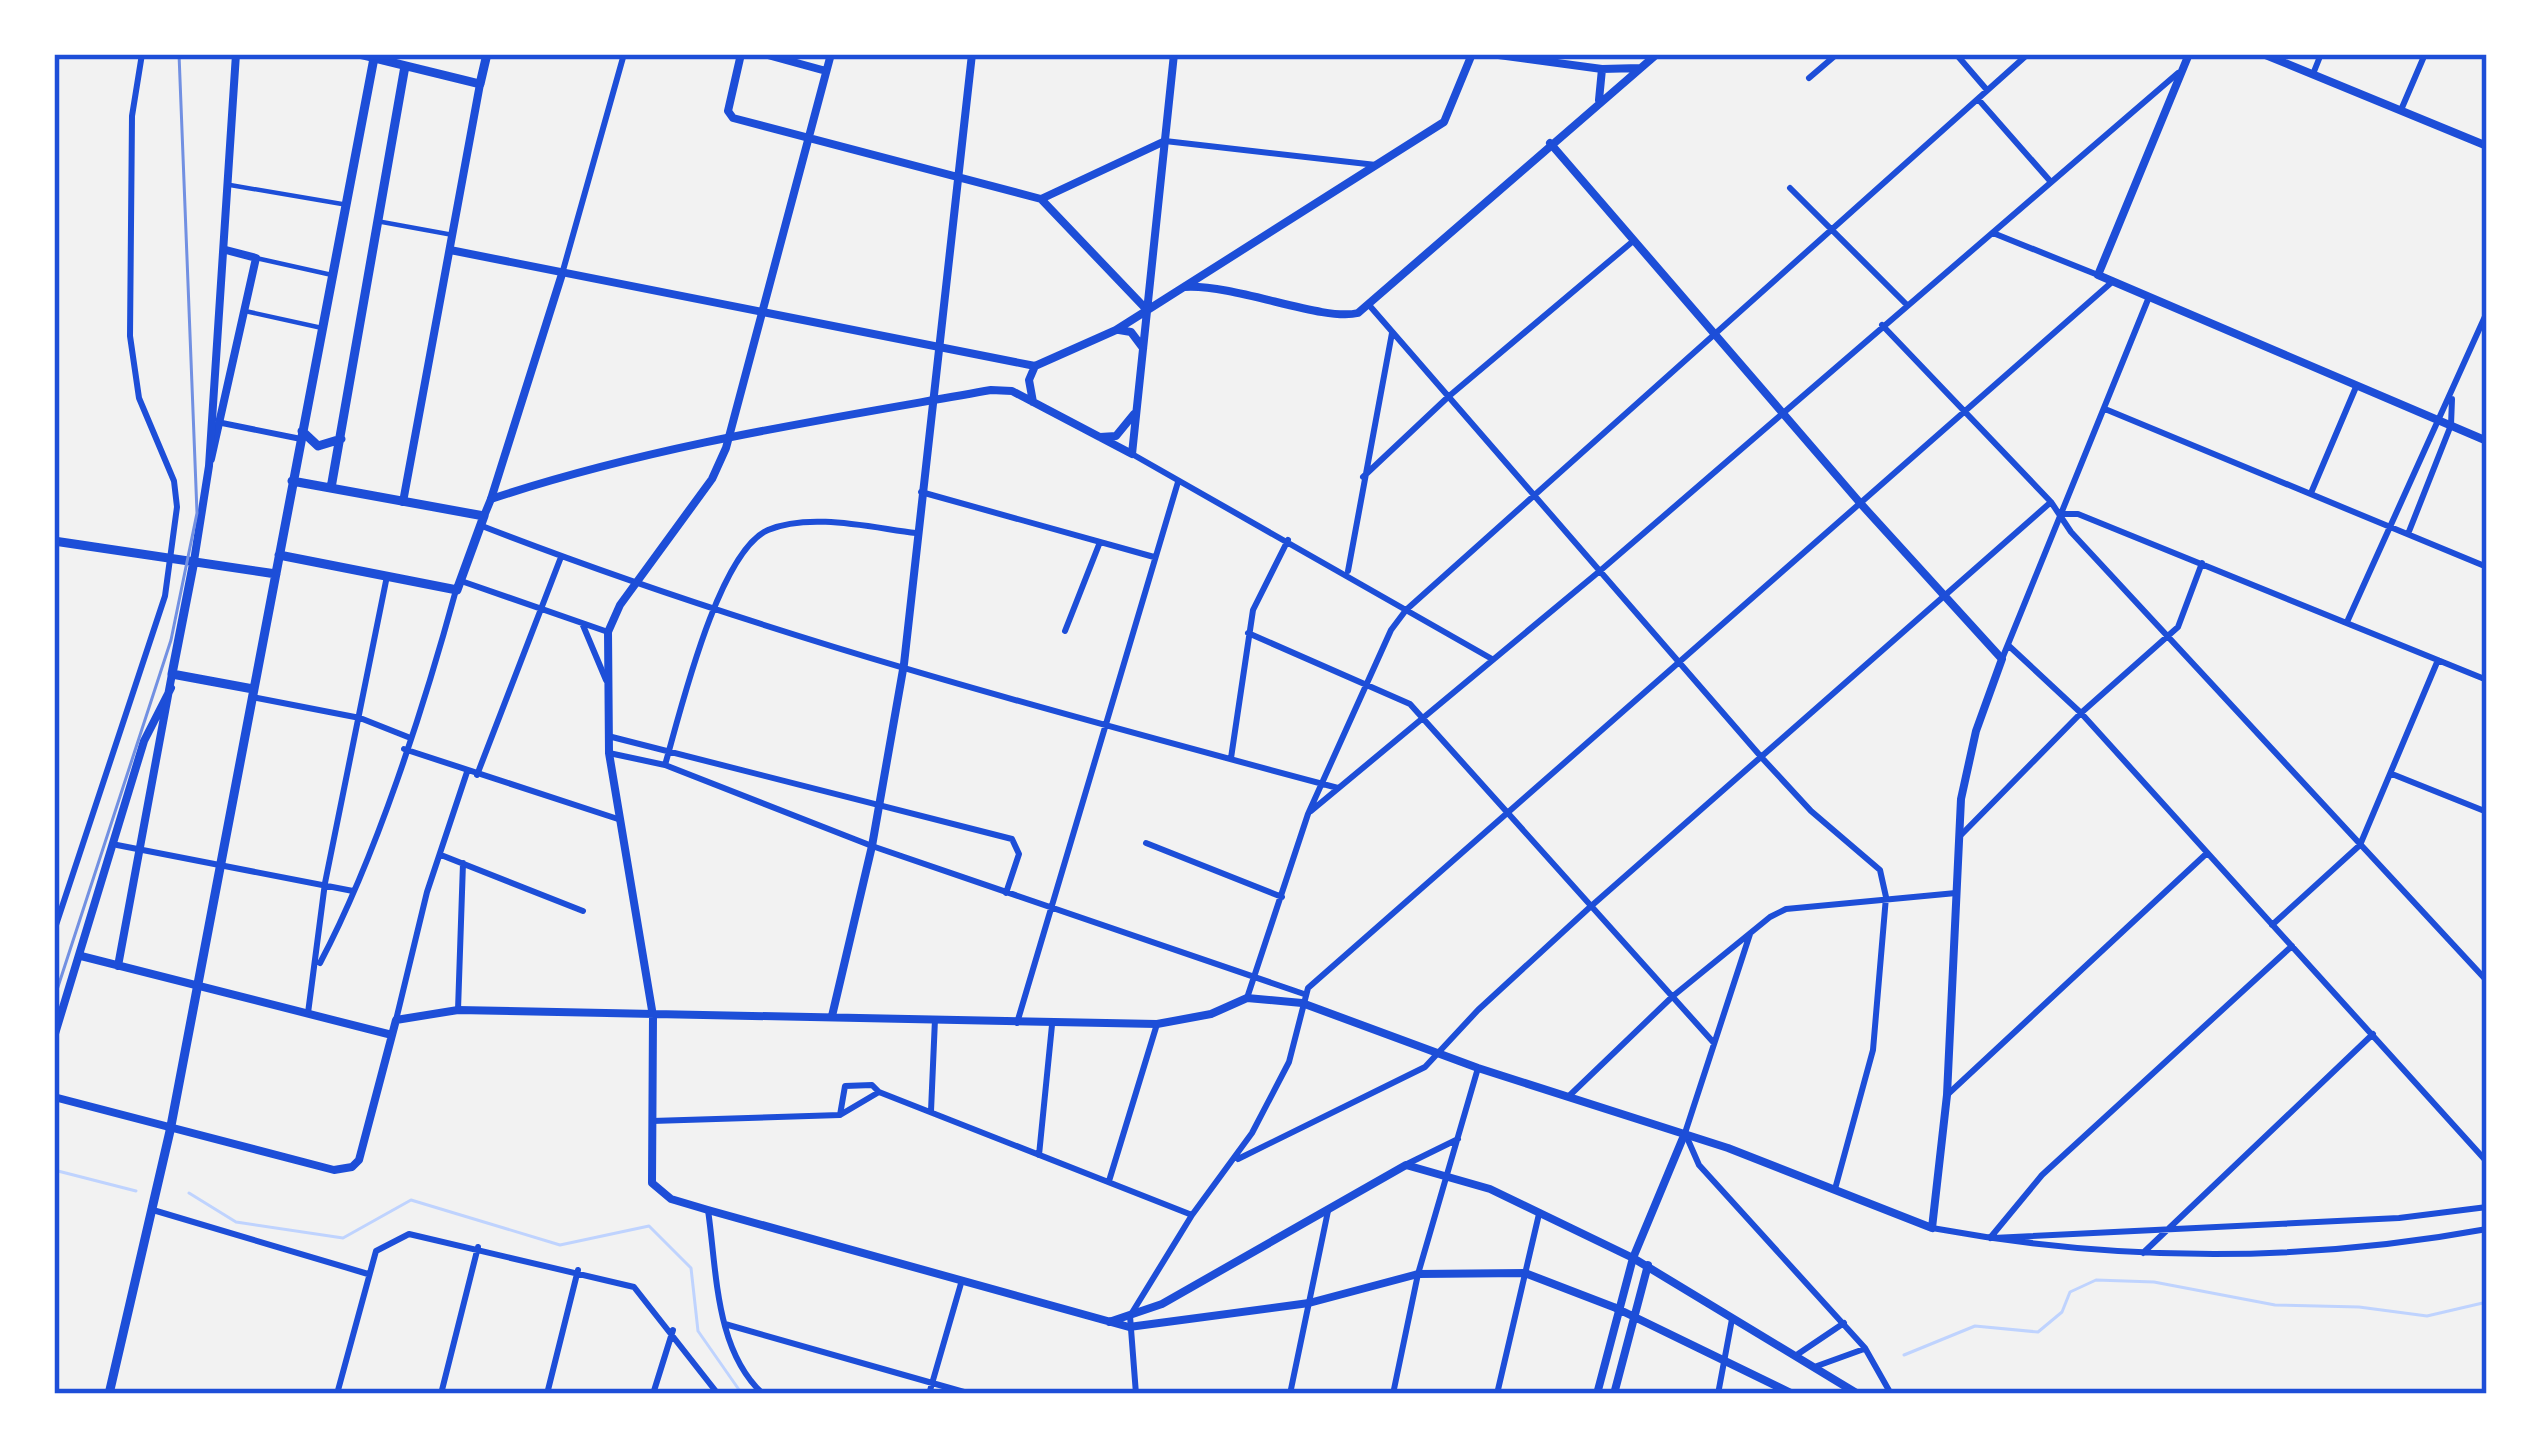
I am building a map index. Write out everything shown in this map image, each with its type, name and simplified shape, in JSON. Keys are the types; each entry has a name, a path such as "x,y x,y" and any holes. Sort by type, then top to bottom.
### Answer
{"main road":[{"path":"109,1394 170,1131 374,58 480,84 487,54"},
{"path":"332,488 405,66"},
{"path":"301,435 318,446 341,439"},
{"path":"279,556 460,586 482,521 292,481"},
{"path":"54,541 276,574"},
{"path":"194,561 172,674 253,693"}],"street":[{"path":"54,931 165,596 166,558 177,507 174,481 139,398 130,336 132,116 142,54"},
{"path":"194,561 209,466 236,54"},
{"path":"357,54 374,58"},
{"path":"624,54 562,274 482,521 561,557 711,610 1104,726 1338,788"},
{"path":"741,54 730,116 961,174 1040,199 1148,310"},
{"path":"764,54 826,71"},
{"path":"831,54 766,313 729,436 712,479 620,605 608,632 610,754 653,1016 652,1183 671,1199 1107,1323 1309,1303 1418,1274 1525,1273 1616,1308 1793,1394"},
{"path":"832,1016 872,846 904,664 972,54"},
{"path":"1132,454 1174,54"},
{"path":"450,250 1035,366 1116,330 1444,122 1472,54"},
{"path":"1491,54 1602,69 1642,68"},
{"path":"1185,287 1220,285 1336,314 1358,313 1657,54"},
{"path":"1809,78 1837,54"},
{"path":"1956,54 1987,90"},
{"path":"1247,998 1308,814 1391,630 1406,610 1529,495 2028,54"},
{"path":"2098,275 2189,54"},
{"path":"2263,54 2487,146"},
{"path":"2313,74 2321,54"},
{"path":"2402,110 2426,54"},
{"path":"1596,106 1602,69"},
{"path":"1308,814 1601,570 2182,70"},
{"path":"403,502 480,84"},
{"path":"1978,98 2050,182"},
{"path":"1040,199 1165,141 1378,166"},
{"path":"1550,143 1861,504 2002,659"},
{"path":"230,184 345,205"},
{"path":"1790,188 1906,304"},
{"path":"377,221 453,235"},
{"path":"1993,233 2487,441"},
{"path":"1363,477 1448,397 1632,242"},
{"path":"226,250 332,274"},
{"path":"209,466 256,258"},
{"path":"1220,285 1222,262"},
{"path":"1136,1394 1130,1322 1192,1215 1233,1161 1288,1062 1303,998 2112,282"},
{"path":"1932,1228 1947,1095 1966,765 2002,659 2149,297"},
{"path":"1369,305 1529,495 1601,570 1810,811 1880,870 1886,897 1873,1050 1834,1192"},
{"path":"245,311 322,328"},
{"path":"2348,622 2435,418 2452,396 2487,312"},
{"path":"1882,326 2051,502 2071,532 2487,981"},
{"path":"1116,330 1131,332 1143,350"},
{"path":"1347,573 1391,333"},
{"path":"1033,402 1029,380 1035,366"},
{"path":"2311,493 2356,387"},
{"path":"491,499 603,465 729,436 1012,391 1288,540 1492,659"},
{"path":"2408,534 2451,425 2452,396"},
{"path":"2105,409 2487,567"},
{"path":"1099,437 1127,429 1136,411"},
{"path":"222,423 301,435"},
{"path":"1017,1023 1178,482"},
{"path":"921,492 1154,557"},
{"path":"1233,1161 1425,1067 1589,908 2051,502"},
{"path":"2061,514 2078,514 2487,680"},
{"path":"665,765 711,610 738,562 766,531 807,524 916,533"},
{"path":"1231,758 1252,610 1288,540"},
{"path":"1065,632 1100,542"},
{"path":"477,775 561,557"},
{"path":"1960,836 2081,713 2178,627 2203,563"},
{"path":"308,1013 325,883 387,576"},
{"path":"315,971 353,891 460,586 608,632"},
{"path":"582,623 607,683"},
{"path":"1248,633 1410,704 1714,1043"},
{"path":"2008,645 2081,713 2487,1162"},
{"path":"2272,925 2360,845 2438,660"},
{"path":"118,966 172,674"},
{"path":"54,1036 117,845 144,741 170,688"},
{"path":"253,693 360,718 408,737"},
{"path":"608,736 1012,839 1018,854 1006,893"},
{"path":"404,749 622,820"},
{"path":"610,754 665,765 872,846 1254,972 1303,998 1478,1068 1685,1133 1932,1228 2143,1253 2224,1256 2399,1245 2487,1228"},
{"path":"54,1097 170,1131 334,1170 352,1167 358,1160 440,854 467,772"},
{"path":"2392,774 2487,812"},
{"path":"1146,843 1282,897"},
{"path":"117,845 353,891"},
{"path":"440,854 583,911"},
{"path":"1947,1095 2206,854"},
{"path":"458,1010 463,863"},
{"path":"1567,1097 1672,996 1786,909 1956,893"},
{"path":"1597,1394 1616,1308 1656,1192 1685,1133 1750,934"},
{"path":"1990,1238 2042,1175 2292,946"},
{"path":"81,956 196,989 392,1035"},
{"path":"396,1020 458,1010 1157,1024 1211,1013 1247,998 1303,998"},
{"path":"931,1111 935,1019"},
{"path":"1109,1181 1157,1024"},
{"path":"1039,1155 1052,1025"},
{"path":"2143,1253 2373,1034"},
{"path":"1393,1394 1418,1274 1478,1068"},
{"path":"841,1115 845,1086 872,1084 879,1092 1192,1215"},
{"path":"652,1121 841,1115 879,1092"},
{"path":"1685,1133 1699,1166 1844,1323 1865,1348 1891,1394"},
{"path":"1130,1322 1328,1207 1458,1139"},
{"path":"1406,1165 1448,1175 1648,1265 1858,1394"},
{"path":"1290,1394 1328,1207"},
{"path":"1990,1238 2398,1218 2487,1207"},
{"path":"153,1210 368,1274"},
{"path":"708,1210 725,1324 742,1374 763,1394"},
{"path":"1497,1394 1538,1214"},
{"path":"337,1394 376,1251 392,1238 424,1235 634,1287 673,1330 718,1394"},
{"path":"441,1394 478,1246"},
{"path":"1614,1394 1648,1265"},
{"path":"547,1394 578,1270"},
{"path":"929,1394 962,1280"},
{"path":"1718,1394 1732,1319"},
{"path":"1798,1354 1844,1323"},
{"path":"725,1324 971,1394"},
{"path":"653,1394 673,1330"},
{"path":"1816,1366 1865,1348"}],"waterway":[{"path":"54,1170 136,1191"},
{"path":"189,1193 236,1222 343,1238 411,1200 560,1245 649,1226 691,1268 698,1331 742,1394"},
{"path":"1904,1355 1975,1326 2038,1332 2062,1312 2070,1292 2096,1280 2154,1282 2275,1305 2359,1307 2427,1316 2487,1302"}],"railway":[{"path":"54,999 171,640 197,513 179,54"}]}
